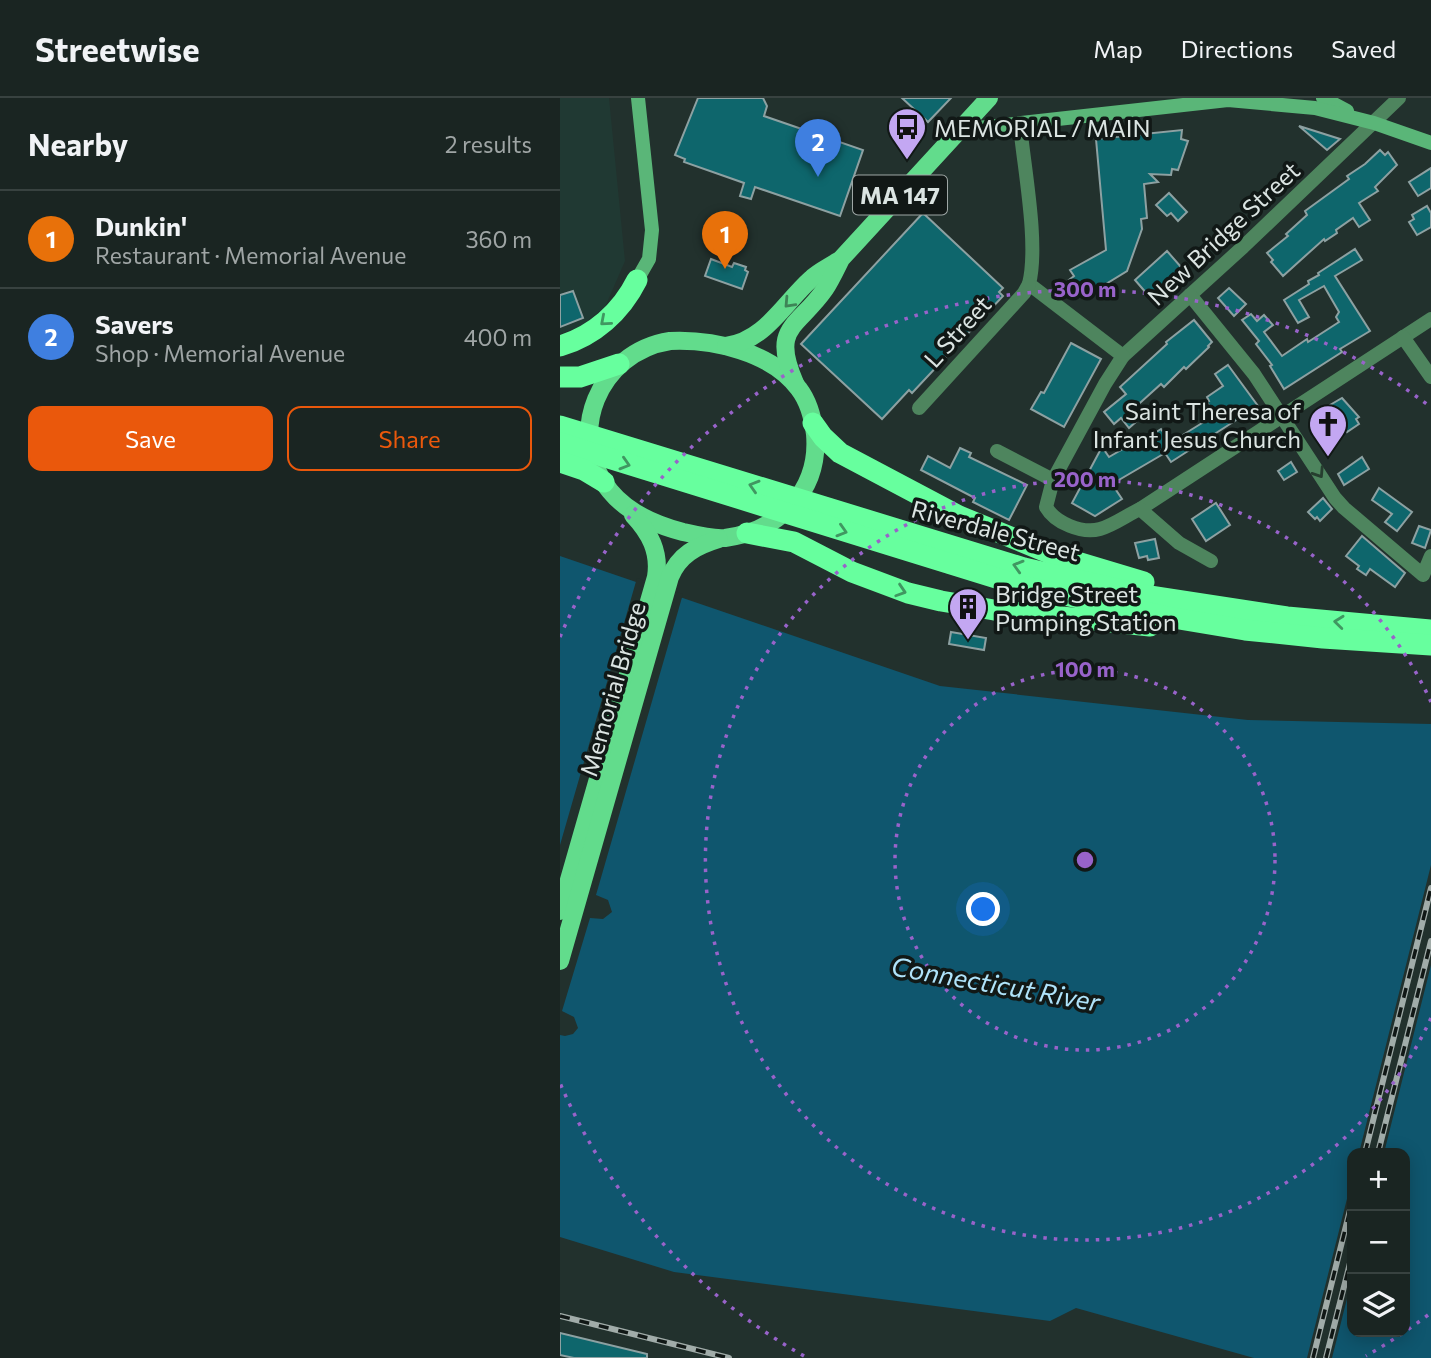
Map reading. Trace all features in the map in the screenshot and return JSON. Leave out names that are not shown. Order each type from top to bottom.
[{"type":"highway","points":[[560,346],[580,338],[604,323],[625,300],[637,281]]},
{"type":"highway","points":[[560,377],[580,377],[619,364]]},
{"type":"highway","points":[[813,423],[840,453],[983,527],[1249,621]]},
{"type":"highway","name":"Riverdale Street","points":[[560,426],[1024,568],[1323,638],[1431,645]]},
{"type":"highway","name":"Riverdale Street","points":[[560,443],[1022,586],[1173,618],[1318,620],[1431,630]]},
{"type":"highway","points":[[560,462],[602,478]]},
{"type":"highway","points":[[747,533],[794,542],[874,581],[908,593],[959,605],[1154,626],[1249,621]]},
{"type":"main road","name":"MA 147","points":[[799,389],[786,354],[788,332],[793,323],[825,289],[841,260],[989,98]]},
{"type":"main road","name":"MA 147","points":[[719,346],[735,344],[759,332],[812,277],[841,260]]},
{"type":"main road","points":[[665,567],[691,550],[771,523],[790,508],[807,482],[813,461],[815,438],[813,423],[799,389],[759,358],[719,346],[683,341],[660,343],[639,351],[619,364],[604,382],[594,403],[590,435],[594,458],[602,478],[625,506],[663,526],[722,538]]},
{"type":"main road","name":"Memorial Bridge","points":[[560,961],[665,567],[649,534],[625,506]]},
{"type":"main road","name":"Memorial Bridge","points":[[560,911],[652,591],[665,567]]},
{"type":"street","points":[[637,281],[649,259],[652,230],[638,98]]},
{"type":"street","points":[[1323,98],[1374,123]]},
{"type":"street","name":"New Bridge Street","points":[[1140,509],[1099,529],[1071,526],[1052,515],[1046,503],[1053,480],[1105,384],[1123,356],[1399,98]]},
{"type":"street","points":[[959,130],[1020,125],[1209,99],[1246,100],[1313,108],[1374,123],[1431,143]]},
{"type":"street","points":[[1020,125],[1031,231],[1032,269],[1029,284],[1123,356]]},
{"type":"street","name":"L Street","points":[[919,408],[1024,293],[1029,284]]},
{"type":"street","points":[[1191,295],[1246,363],[1344,508],[1423,575],[1431,556]]},
{"type":"street","points":[[1211,561],[1179,543],[1140,509],[1431,319]]},
{"type":"street","points":[[1404,337],[1431,376]]},
{"type":"street","points":[[996,451],[1053,480]]},
{"type":"shaded area","points":[[560,98],[609,98],[625,261],[605,307],[581,326],[560,334]]},
{"type":"water","name":"Connecticut River","points":[[560,556],[940,686],[1248,720],[1431,724],[1431,1358],[1254,1358],[1076,1308],[1050,1321],[674,1272],[560,1237]]},
{"type":"pier","points":[[637,578],[683,594],[596,895],[608,900],[612,912],[603,919],[590,918],[562,1011],[574,1017],[578,1028],[573,1034],[565,1036],[560,1035],[560,845]]},
{"type":"pier","points":[[1431,865],[1431,965],[1385,1148],[1360,1148]]},
{"type":"pier","points":[[1347,1199],[1347,1299],[1332,1358],[1307,1358]]},
{"type":"building","points":[[698,98],[763,98],[767,106],[764,116],[863,150],[840,216],[755,187],[751,199],[740,196],[744,183],[684,162],[685,159],[675,155]]},
{"type":"building","points":[[902,98],[951,98],[928,122]]},
{"type":"building","points":[[1299,126],[1340,139],[1327,150]]},
{"type":"building","points":[[1182,130],[1181,139],[1188,141],[1178,170],[1172,169],[1171,175],[1150,174],[1158,182],[1144,184],[1147,218],[1141,219],[1142,229],[1127,271],[1083,298],[1069,280],[1074,276],[1070,270],[1106,250],[1096,139]]},
{"type":"building","points":[[1380,150],[1385,155],[1388,152],[1397,165],[1375,187],[1378,191],[1359,203],[1370,220],[1359,227],[1353,218],[1336,230],[1337,233],[1325,241],[1324,239],[1283,276],[1267,253],[1288,236],[1286,234],[1307,215],[1305,211],[1349,179],[1347,176]]},
{"type":"building","points":[[1431,168],[1431,188],[1418,196],[1409,182]]},
{"type":"building","points":[[1169,193],[1187,212],[1178,221],[1171,213],[1167,216],[1156,205]]},
{"type":"building","points":[[1427,206],[1431,213],[1431,227],[1417,235],[1409,222],[1414,219],[1412,215]]},
{"type":"building","points":[[923,213],[1003,288],[999,292],[1003,296],[912,393],[909,390],[882,419],[801,344]]},
{"type":"building","points":[[1355,249],[1362,260],[1335,276],[1370,331],[1284,389],[1270,366],[1272,365],[1256,344],[1259,341],[1242,320],[1251,314],[1257,321],[1264,315],[1273,325],[1264,332],[1282,356],[1307,339],[1308,342],[1339,322],[1336,317],[1339,312],[1324,286],[1299,300],[1309,317],[1298,323],[1284,300]]},
{"type":"building","points":[[1167,251],[1181,267],[1179,269],[1184,275],[1154,302],[1135,280]]},
{"type":"building","points":[[711,259],[732,267],[734,263],[746,267],[748,272],[742,289],[705,276]]},
{"type":"building","points":[[1229,288],[1246,304],[1234,316],[1218,298]]},
{"type":"building","points":[[573,291],[583,318],[560,327],[560,295]]},
{"type":"building","points":[[1194,320],[1212,342],[1209,347],[1186,369],[1184,367],[1164,387],[1161,384],[1131,411],[1138,420],[1129,428],[1121,418],[1114,424],[1104,412],[1126,394],[1120,387],[1167,344],[1166,342]]},
{"type":"building","points":[[1071,343],[1101,359],[1064,427],[1031,409],[1041,392],[1044,393]]},
{"type":"building","points":[[1228,365],[1258,406],[1171,462],[1165,453],[1112,484],[1122,499],[1095,516],[1072,503],[1102,447],[1109,457],[1161,429],[1166,431],[1173,441],[1215,415],[1207,397],[1223,386],[1215,374]]},
{"type":"building","points":[[1342,398],[1359,417],[1356,419],[1359,424],[1347,432],[1330,405]]},
{"type":"building","points":[[960,448],[971,453],[969,457],[1027,485],[1009,520],[973,502],[975,498],[921,470],[928,456],[950,468]]},
{"type":"building","points":[[1362,457],[1369,469],[1344,485],[1338,474]]},
{"type":"building","points":[[1291,462],[1297,472],[1284,480],[1278,471]]},
{"type":"building","points":[[1379,488],[1412,512],[1397,531],[1385,522],[1392,514],[1372,500]]},
{"type":"building","points":[[1323,498],[1332,509],[1320,521],[1308,512]]},
{"type":"building","points":[[1216,503],[1230,525],[1206,541],[1192,519]]},
{"type":"building","points":[[1419,526],[1431,530],[1425,548],[1412,543]]},
{"type":"building","points":[[1362,536],[1405,573],[1395,587],[1370,569],[1366,575],[1346,556]]},
{"type":"building","points":[[1155,539],[1159,558],[1139,558],[1135,543]]},
{"type":"building","name":"Bridge Street Pumping Station","points":[[951,632],[986,638],[984,650],[949,644]]},
{"type":"building","points":[[560,1333],[647,1354],[647,1358],[574,1358],[560,1355]]},
{"type":"railway","points":[[1366,1148],[1431,888]]},
{"type":"railway","points":[[1379,1148],[1431,941]]},
{"type":"railway","points":[[1313,1358],[1350,1211]]},
{"type":"railway","points":[[1326,1358],[1347,1274]]},
{"type":"railway","points":[[560,1316],[729,1358]]},
{"type":"place","name":"MEMORIAL / MAIN","points":[[907,161]]},
{"type":"place","name":"Savers","points":[[818,177]]},
{"type":"place","name":"Dunkin'","points":[[725,269]]},
{"type":"place","name":"Saint Theresa of Infant Jesus Church","points":[[1328,458]]},
{"type":"place","name":"Bridge Street Pumping Station","points":[[968,641]]}]
